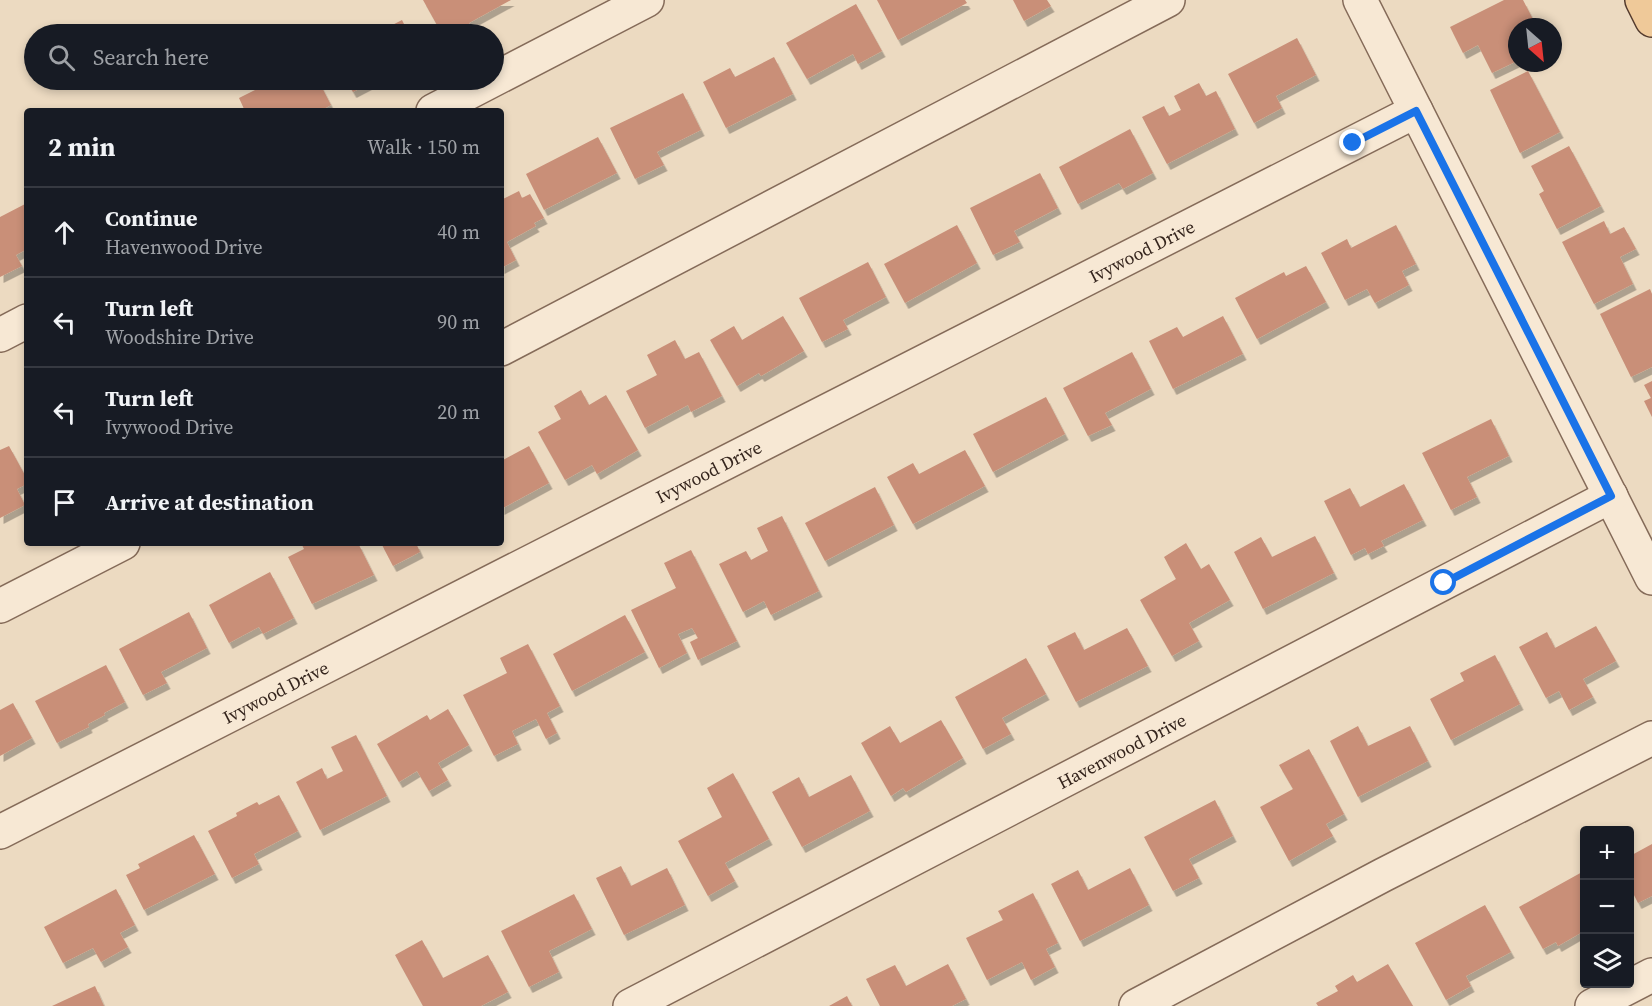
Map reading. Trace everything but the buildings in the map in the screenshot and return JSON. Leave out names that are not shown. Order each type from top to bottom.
[{"type":"main road","points":[[1642,0],[1652,20]]},
{"type":"street","points":[[504,74],[647,0]]},
{"type":"street","points":[[504,347],[1168,0]]},
{"type":"street","points":[[1360,0],[1652,578]]},
{"type":"street","points":[[439,108],[473,90]]},
{"type":"street","name":"Ivywood Drive","points":[[0,832],[1416,111]]},
{"type":"street","points":[[0,335],[24,323]]},
{"type":"street","name":"Havenwood Drive","points":[[630,1006],[1611,496]]},
{"type":"street","points":[[0,606],[117,546]]},
{"type":"street","points":[[1136,1006],[1414,859],[1652,738]]},
{"type":"street","points":[[1592,1006],[1652,975]]},
{"type":"route","points":[[1353,143],[1416,111],[1611,496],[1444,583]]}]
